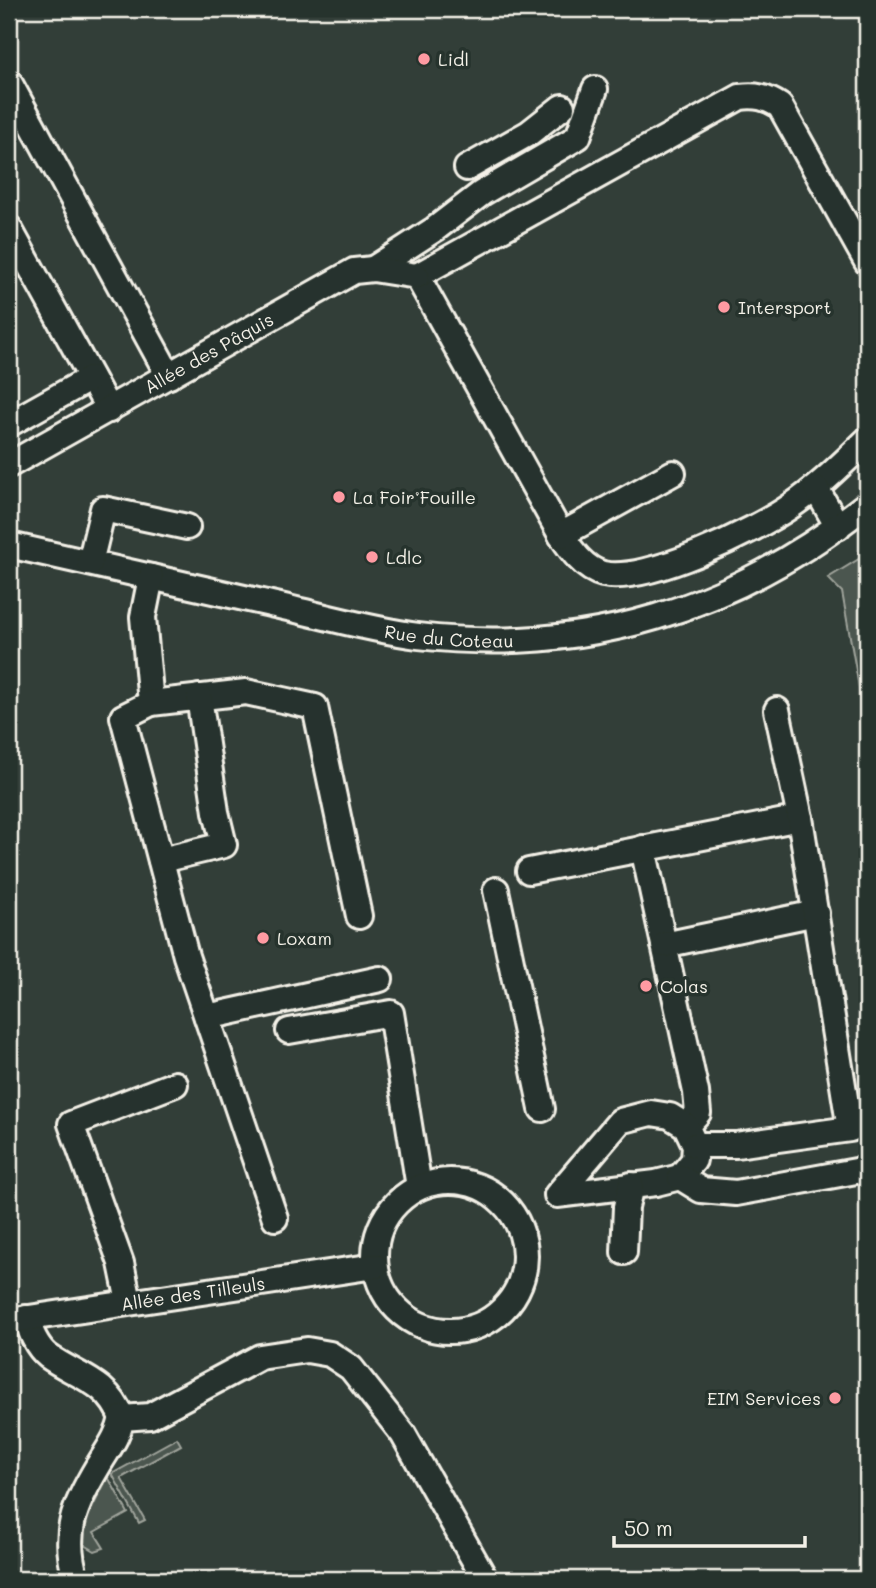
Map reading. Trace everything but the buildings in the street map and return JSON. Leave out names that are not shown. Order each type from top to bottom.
[{"type":"street","points":[[9,82],[169,376]]},
{"type":"street","points":[[373,269],[435,229],[482,193],[578,137],[596,89]]},
{"type":"street","points":[[867,262],[780,106],[755,95],[740,97],[417,276],[561,535],[572,552],[587,566],[602,574],[633,573],[665,565],[753,528],[790,507],[816,488],[867,440]]},
{"type":"street","points":[[467,168],[529,133],[562,107]]},
{"type":"street","points":[[9,228],[109,410]]},
{"type":"street","name":"Allée des Pâquis","points":[[9,465],[354,271],[373,269],[417,276]]},
{"type":"street","points":[[9,424],[92,378]]},
{"type":"street","points":[[561,535],[673,473]]},
{"type":"street","points":[[816,488],[838,527]]},
{"type":"street","name":"Rue du Coteau","points":[[9,545],[416,635],[491,640],[554,638],[628,625],[724,594],[804,551],[867,504]]},
{"type":"street","points":[[90,563],[103,509],[187,527]]},
{"type":"street","points":[[151,577],[143,617],[151,703]]},
{"type":"street","points":[[275,1217],[186,956],[123,717],[151,703],[246,692],[315,707],[359,916]]},
{"type":"street","points":[[161,859],[224,845],[216,812],[199,697]]},
{"type":"street","points":[[643,848],[696,1092],[698,1113],[691,1135],[694,1160],[680,1177],[656,1183],[557,1195],[620,1121],[651,1113],[670,1116],[691,1135],[736,1145],[850,1129],[800,818],[777,710]]},
{"type":"street","points":[[529,871],[800,818]]},
{"type":"street","points":[[496,890],[542,1109]]},
{"type":"street","points":[[664,945],[816,913]]},
{"type":"street","points":[[207,1017],[380,979]]},
{"type":"street","points":[[289,1031],[391,1013],[419,1187]]},
{"type":"street","points":[[129,1302],[121,1263],[71,1124],[175,1084]]},
{"type":"street","points":[[680,1177],[701,1190],[736,1193],[867,1169]]},
{"type":"street","points":[[451,1180],[468,1182],[483,1188],[509,1209],[522,1234],[525,1251],[523,1273],[516,1292],[493,1318],[479,1325],[464,1330],[433,1329],[412,1321],[388,1299],[379,1280],[375,1266],[377,1235],[383,1221],[404,1196],[419,1187],[451,1180]]},
{"type":"street","points":[[624,1252],[626,1206],[631,1185]]},
{"type":"street","name":"Allée des Tilleuls","points":[[18,1320],[375,1266]]},
{"type":"street","points":[[18,1320],[47,1355],[103,1388],[117,1404],[122,1418],[119,1433],[97,1467],[71,1522],[68,1543],[76,1579]]},
{"type":"street","points":[[122,1418],[150,1416],[260,1357],[307,1350],[330,1354],[351,1368],[403,1434],[485,1579]]},
{"type":"shaded area","points":[[867,554],[867,732],[842,592],[828,578]]},
{"type":"shaded area","points":[[177,1438],[181,1445],[121,1478],[145,1520],[139,1523],[112,1474]]},
{"type":"shaded area","points":[[108,1477],[128,1513],[94,1532],[104,1548],[95,1551],[83,1544],[81,1530]]},
{"type":"place","name":"Lidl","points":[[424,59]]},
{"type":"place","name":"Intersport","points":[[724,307]]},
{"type":"place","name":"La Foir’Fouille","points":[[339,497]]},
{"type":"place","name":"Ldlc","points":[[372,557]]},
{"type":"place","name":"Loxam","points":[[263,938]]},
{"type":"place","name":"Colas","points":[[646,986]]},
{"type":"place","name":"EIM Services","points":[[835,1398]]}]
